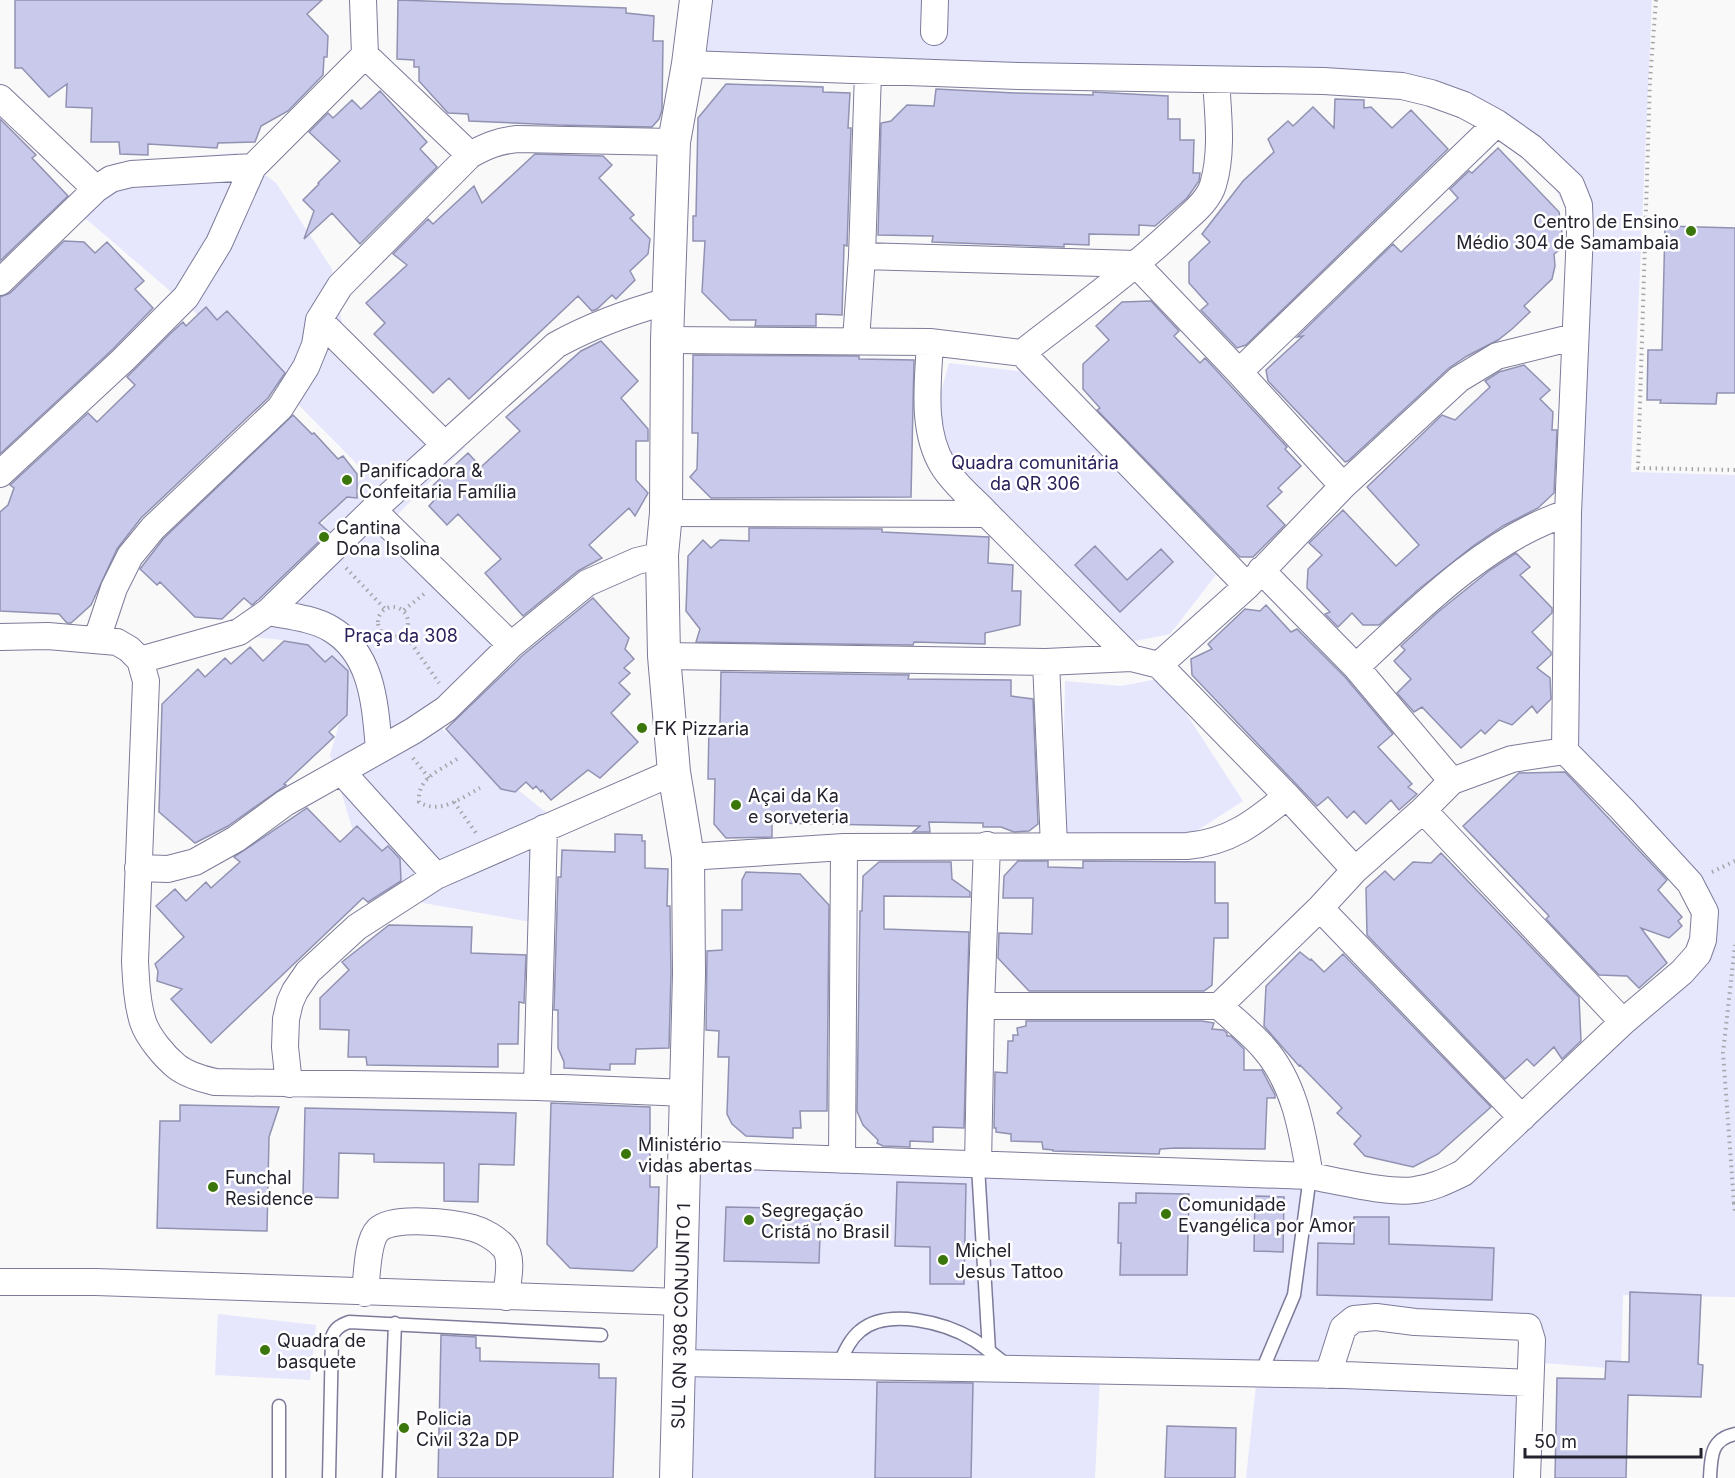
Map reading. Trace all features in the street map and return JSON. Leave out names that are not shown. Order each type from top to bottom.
[{"type":"street","points":[[363,0],[365,55],[470,155]]},
{"type":"street","name":"SUL QN 308 CONJUNTO 1","points":[[676,1478],[686,1154],[688,857],[674,772],[664,656],[662,555],[666,513],[667,340],[674,142],[688,64],[696,0]]},
{"type":"street","points":[[934,32],[935,0]]},
{"type":"street","points":[[0,474],[123,360],[186,297],[219,243],[254,167],[365,55]]},
{"type":"street","points":[[686,1154],[1310,1176],[1386,1189],[1413,1191],[1435,1186],[1463,1173],[1623,1022],[1682,972],[1698,954],[1705,927],[1705,912],[1698,896],[1685,878],[1565,751],[1568,513],[1580,232],[1579,205],[1571,185],[1555,168],[1497,123],[1464,105],[1431,93],[1402,86],[1324,81],[868,72],[688,64]]},
{"type":"street","points":[[856,340],[862,256],[868,72]]},
{"type":"street","points":[[1022,353],[1136,264],[1196,209],[1213,186],[1218,128],[1216,80]]},
{"type":"street","points":[[0,98],[96,189]]},
{"type":"street","points":[[1239,372],[1497,123]]},
{"type":"street","points":[[97,639],[114,588],[130,556],[153,528],[280,408],[306,367],[315,345],[319,320],[340,286],[470,155],[502,140],[516,139],[674,142]]},
{"type":"street","points":[[0,282],[96,189],[111,180],[131,174],[254,167]]},
{"type":"street","points":[[862,256],[1136,264],[1343,486]]},
{"type":"street","points":[[140,660],[239,632],[268,612],[373,510],[556,345],[579,332],[621,314],[668,301]]},
{"type":"street","points":[[319,320],[445,445]]},
{"type":"street","points":[[1159,665],[1254,578],[1343,486],[1459,379],[1497,356],[1574,337]]},
{"type":"street","points":[[667,340],[930,342],[1022,353],[1254,578],[1356,667],[1452,781]]},
{"type":"street","points":[[930,342],[927,397],[929,427],[934,448],[944,467],[987,514],[1131,658]]},
{"type":"street","points":[[373,510],[511,645]]},
{"type":"street","points":[[666,513],[987,514]]},
{"type":"street","points":[[1356,667],[1412,615],[1472,566],[1517,535],[1568,513]]},
{"type":"street","points":[[138,868],[168,869],[195,862],[236,839],[285,803],[413,731],[446,709],[511,645],[587,583],[637,561],[662,555]]},
{"type":"street","points":[[268,612],[330,628],[346,640],[369,676],[375,700],[379,749]]},
{"type":"street","points":[[0,637],[48,636],[117,642],[129,649],[140,660],[146,681],[135,962],[137,992],[143,1023],[153,1041],[177,1067],[194,1076],[215,1082],[537,1087],[687,1093]]},
{"type":"street","points":[[664,656],[1046,663],[1131,658],[1159,665],[1287,796],[1355,870]]},
{"type":"street","points":[[1046,663],[1054,846]]},
{"type":"street","points":[[1219,1006],[1320,908],[1355,870],[1452,781],[1512,759],[1565,751]]},
{"type":"street","points":[[342,772],[436,876]]},
{"type":"street","points":[[289,1084],[285,1047],[286,1019],[290,1002],[308,972],[357,927],[436,876],[674,772]]},
{"type":"street","points":[[688,857],[844,847],[1187,846],[1208,844],[1254,823],[1287,796]]},
{"type":"street","points":[[1423,810],[1623,1022]]},
{"type":"street","points":[[537,1087],[544,828]]},
{"type":"street","points":[[978,1166],[987,845]]},
{"type":"street","points":[[842,1160],[844,847]]},
{"type":"street","points":[[1320,908],[1522,1118]]},
{"type":"street","points":[[981,1006],[1219,1006],[1263,1048],[1289,1089],[1298,1113],[1310,1176]]},
{"type":"street","points":[[365,1293],[369,1256],[375,1235],[384,1226],[416,1222],[474,1228],[494,1238],[509,1255],[506,1297]]},
{"type":"street","points":[[0,1282],[96,1282],[680,1302]]},
{"type":"street","points":[[1328,1375],[1343,1328],[1347,1323],[1364,1317],[1414,1322],[1528,1327],[1532,1340],[1527,1478]]},
{"type":"street","points":[[679,1363],[1262,1373],[1530,1383]]},
{"type":"lane","points":[[978,1166],[989,1351]]},
{"type":"lane","points":[[1262,1373],[1294,1295],[1310,1176]]},
{"type":"lane","points":[[838,1366],[849,1343],[859,1331],[875,1321],[893,1318],[922,1321],[953,1329],[989,1351],[1012,1369]]},
{"type":"lane","points":[[329,1478],[332,1336],[334,1330],[349,1322],[600,1335]]},
{"type":"lane","points":[[389,1478],[395,1323]]},
{"type":"lane","points":[[279,1406],[279,1478]]},
{"type":"lane","points":[[1710,1478],[1715,1446],[1721,1438],[1735,1434]]},
{"type":"path","points":[[1656,0],[1651,54],[1638,468],[1735,470]]},
{"type":"path","points":[[343,566],[385,609]]},
{"type":"path","points":[[404,610],[427,592]]},
{"type":"path","points":[[394,606],[404,610],[409,624],[404,633],[395,637],[381,631],[379,617],[385,609],[394,606]]},
{"type":"path","points":[[404,633],[443,688]]},
{"type":"path","points":[[410,755],[429,778]]},
{"type":"path","points":[[457,759],[422,783],[418,792],[419,802],[427,807],[437,807],[454,802],[480,788]]},
{"type":"path","points":[[454,802],[479,837]]},
{"type":"path","points":[[1735,945],[1723,1053],[1735,1213]]},
{"type":"green space","points":[[696,0],[1652,0],[1631,472],[1735,475],[1735,1297],[1623,1295],[1621,1369],[1528,1362],[1527,1334],[1348,1326],[1345,1374],[1100,1377],[1095,1478],[971,1478],[973,1369],[877,1368],[875,1478],[674,1478],[688,1158],[1413,1191],[1463,1173],[1682,972],[1705,912],[1565,751],[1580,232],[1531,147],[1432,93],[688,64]]},
{"type":"green space","name":"Praça da 308","points":[[237,153],[276,183],[332,269],[343,328],[465,447],[396,516],[509,627],[436,724],[553,818],[548,925],[372,894],[330,755],[346,701],[323,662],[292,641],[253,637],[231,628],[366,473],[276,382],[64,200],[114,163]]},
{"type":"green space","name":"Quadra comunitária da QR 306","points":[[949,363],[1027,372],[1216,575],[1170,634],[1125,643],[986,512],[942,441],[941,392]]},
{"type":"green space","points":[[1163,678],[1243,801],[1184,839],[1062,836],[1065,681],[1121,686]]},
{"type":"green space","name":"Quadra de basquete","points":[[218,1314],[316,1325],[310,1380],[215,1375]]},
{"type":"green space","points":[[1525,1383],[1521,1478],[1246,1478],[1256,1385]]},
{"type":"building","points":[[15,0],[322,0],[307,14],[328,36],[327,57],[324,57],[323,75],[288,111],[261,126],[255,142],[218,143],[217,148],[148,144],[148,155],[120,154],[119,142],[91,142],[92,108],[66,107],[67,84],[49,97],[22,68],[15,68]]},
{"type":"building","points":[[398,0],[626,8],[626,13],[654,16],[653,41],[663,41],[662,110],[659,119],[652,127],[557,125],[469,121],[468,114],[448,113],[419,81],[419,67],[414,67],[414,60],[397,59]]},
{"type":"building","points":[[726,84],[823,87],[823,92],[850,93],[847,246],[844,245],[842,315],[816,314],[816,326],[755,326],[756,320],[730,320],[702,292],[705,241],[693,241],[693,216],[696,216],[698,118]]},
{"type":"building","points":[[936,89],[1168,96],[1168,119],[1180,119],[1180,140],[1194,140],[1193,173],[1200,173],[1199,181],[1187,198],[1155,226],[1139,225],[1139,235],[1089,234],[1089,245],[1064,244],[1064,247],[932,242],[933,236],[878,235],[881,123],[891,121],[907,105],[934,106]]},
{"type":"building","points":[[380,91],[427,142],[420,149],[437,167],[360,244],[332,213],[304,239],[314,211],[303,200],[340,161],[309,132],[328,113],[333,118],[352,100],[361,109]]},
{"type":"building","points":[[1335,99],[1364,100],[1364,108],[1371,107],[1392,128],[1411,110],[1448,149],[1246,345],[1237,348],[1201,310],[1208,304],[1189,283],[1189,262],[1210,242],[1202,234],[1243,181],[1274,152],[1268,139],[1288,121],[1293,126],[1313,107],[1334,128]]},
{"type":"building","points":[[0,119],[36,155],[32,158],[68,196],[0,261]]},
{"type":"building","points":[[1498,148],[1559,212],[1564,247],[1554,254],[1555,266],[1552,279],[1524,306],[1530,312],[1512,329],[1498,340],[1449,368],[1345,462],[1268,381],[1266,370],[1303,336],[1297,337],[1393,244],[1401,252],[1458,198],[1450,189],[1469,171],[1472,173]]},
{"type":"building","points":[[535,154],[603,156],[612,165],[599,178],[634,215],[630,218],[650,239],[648,254],[630,271],[635,280],[616,299],[612,295],[592,311],[578,296],[469,399],[449,378],[433,393],[374,334],[385,323],[366,303],[407,265],[393,254],[428,219],[433,224],[474,186],[482,203]]},
{"type":"building","points":[[1665,226],[1735,228],[1735,393],[1717,393],[1716,404],[1660,403],[1661,400],[1647,400],[1648,350],[1662,350]]},
{"type":"building","points":[[64,241],[84,242],[95,253],[107,242],[144,281],[135,289],[153,308],[113,349],[0,454],[0,297],[10,293]]},
{"type":"building","points":[[1151,301],[1179,331],[1174,336],[1200,363],[1205,358],[1287,447],[1285,449],[1301,466],[1278,488],[1282,492],[1267,506],[1285,525],[1253,557],[1240,557],[1097,410],[1100,408],[1083,389],[1083,364],[1109,340],[1096,326],[1122,302]]},
{"type":"building","points":[[206,307],[217,320],[227,311],[285,373],[268,398],[141,518],[117,549],[91,605],[71,623],[67,623],[59,614],[0,611],[0,512],[8,505],[14,488],[10,485],[88,413],[97,422],[135,385],[127,377],[183,322],[186,326]]},
{"type":"building","points":[[601,341],[638,381],[621,398],[648,429],[648,441],[636,441],[636,480],[648,493],[635,516],[629,508],[589,545],[602,558],[578,571],[523,616],[485,573],[501,559],[458,514],[447,525],[429,506],[437,497],[429,489],[468,453],[481,467],[520,431],[506,417],[581,351]]},
{"type":"building","points":[[693,355],[859,356],[859,359],[914,360],[911,497],[711,498],[690,477],[697,469],[698,433],[692,433]]},
{"type":"building","points":[[1524,365],[1550,390],[1540,399],[1553,412],[1552,430],[1557,430],[1554,493],[1538,508],[1503,526],[1473,546],[1419,589],[1379,625],[1363,625],[1352,613],[1338,627],[1325,614],[1330,612],[1307,588],[1308,569],[1322,555],[1309,543],[1343,510],[1396,566],[1419,545],[1367,487],[1442,415],[1455,420],[1490,387],[1485,381],[1499,372]]},
{"type":"building","points":[[293,415],[312,434],[314,433],[338,459],[343,456],[357,474],[357,498],[347,497],[319,523],[329,532],[252,605],[244,598],[222,619],[195,617],[160,582],[157,585],[140,569],[164,538]]},
{"type":"building","points":[[749,528],[882,529],[882,532],[989,537],[988,563],[1013,565],[1012,591],[1021,591],[1020,625],[985,633],[985,644],[696,642],[700,629],[686,611],[688,556],[703,540],[711,548],[720,540],[749,541]]},
{"type":"building","points":[[1095,546],[1127,580],[1161,549],[1173,562],[1120,612],[1075,565]]},
{"type":"building","points":[[1516,553],[1530,567],[1520,575],[1552,608],[1552,613],[1532,632],[1551,652],[1551,655],[1537,668],[1550,678],[1551,699],[1537,713],[1532,706],[1512,725],[1499,720],[1485,734],[1481,730],[1461,748],[1422,707],[1414,712],[1397,693],[1411,679],[1394,661],[1405,650],[1401,646],[1438,612],[1490,570]]},
{"type":"building","points":[[593,598],[629,638],[625,649],[634,659],[624,668],[630,673],[619,683],[630,694],[611,713],[638,742],[600,778],[588,770],[551,800],[542,790],[541,792],[536,786],[533,789],[526,782],[515,792],[501,789],[446,729],[523,655]]},
{"type":"building","points":[[1266,605],[1291,632],[1297,629],[1345,677],[1393,734],[1378,747],[1412,784],[1408,787],[1417,794],[1399,810],[1391,800],[1366,824],[1354,811],[1347,818],[1328,797],[1317,806],[1192,675],[1191,659],[1212,649],[1208,644],[1245,609],[1260,611]]},
{"type":"building","points":[[284,641],[308,645],[325,662],[332,656],[348,671],[347,715],[329,732],[334,737],[284,784],[286,785],[228,826],[195,843],[159,812],[162,704],[198,669],[205,677],[225,658],[231,664],[250,647],[263,661]]},
{"type":"building","points":[[721,672],[909,675],[908,679],[1011,680],[1011,696],[1033,699],[1038,824],[1029,831],[1014,832],[1001,827],[983,827],[983,823],[929,822],[930,832],[913,832],[920,826],[772,823],[772,837],[726,838],[714,824],[715,779],[708,779],[709,726],[720,726]]},
{"type":"building","points":[[1565,772],[1667,880],[1658,890],[1682,917],[1678,921],[1682,926],[1669,938],[1641,928],[1667,963],[1639,988],[1627,976],[1599,975],[1546,919],[1549,916],[1463,826],[1519,773]]},
{"type":"building","points":[[307,808],[340,842],[357,826],[382,851],[388,846],[400,859],[401,881],[368,902],[363,898],[211,1043],[171,999],[182,989],[157,981],[158,971],[155,964],[184,937],[156,906],[175,889],[186,901],[206,882],[211,888],[240,862],[234,857]]},
{"type":"building","points":[[615,834],[642,835],[642,841],[645,841],[645,868],[668,869],[667,906],[670,906],[671,974],[669,1048],[636,1049],[635,1064],[610,1064],[610,1070],[564,1068],[558,1048],[558,1010],[554,1010],[558,877],[561,877],[562,850],[615,852]]},
{"type":"building","points":[[1441,853],[1579,997],[1581,1041],[1562,1059],[1554,1047],[1534,1066],[1527,1059],[1505,1079],[1367,935],[1366,888],[1385,871],[1394,880],[1413,862],[1431,863]]},
{"type":"building","points":[[1018,861],[1048,861],[1048,867],[1083,868],[1083,861],[1215,862],[1215,903],[1228,903],[1228,938],[1214,938],[1212,985],[1204,991],[1029,991],[998,958],[999,933],[1032,934],[1033,898],[1003,898],[1004,876]]},
{"type":"building","points":[[879,862],[951,862],[952,879],[970,892],[970,897],[884,896],[884,929],[969,932],[964,1128],[933,1127],[933,1142],[910,1141],[910,1147],[883,1146],[877,1143],[878,1140],[863,1125],[857,1111],[860,911],[862,911],[863,876]]},
{"type":"building","points":[[746,872],[800,874],[829,905],[827,1111],[800,1111],[801,1128],[793,1128],[793,1138],[746,1136],[732,1124],[727,1114],[729,1057],[718,1057],[719,1031],[706,1030],[707,951],[722,950],[722,910],[742,910],[742,880]]},
{"type":"building","points":[[389,925],[472,927],[471,953],[526,955],[524,1003],[519,1002],[518,1044],[498,1044],[498,1067],[367,1065],[366,1057],[348,1057],[349,1030],[320,1029],[320,998],[349,970],[342,962]]},
{"type":"building","points":[[1300,952],[1324,972],[1343,954],[1491,1107],[1438,1154],[1413,1167],[1365,1156],[1354,1144],[1361,1136],[1337,1113],[1342,1108],[1299,1066],[1264,1026],[1266,986]]},
{"type":"building","points":[[1026,1021],[1202,1021],[1214,1023],[1212,1029],[1223,1030],[1244,1049],[1244,1070],[1262,1070],[1275,1095],[1275,1098],[1267,1098],[1265,1149],[1176,1148],[1160,1149],[1159,1154],[1053,1151],[1043,1149],[1042,1142],[1011,1141],[1011,1134],[996,1132],[994,1128],[995,1072],[1007,1073],[1008,1041],[1013,1041],[1013,1035],[1018,1035],[1017,1028],[1026,1026]]},
{"type":"building","points":[[551,1103],[650,1107],[650,1187],[659,1187],[657,1247],[633,1271],[570,1268],[547,1244]]},
{"type":"building","name":"Funchal Residence","points":[[180,1105],[279,1107],[269,1137],[267,1231],[157,1228],[160,1121],[180,1121]]},
{"type":"building","points":[[305,1108],[516,1113],[514,1165],[479,1164],[478,1202],[444,1201],[444,1163],[374,1162],[374,1154],[339,1153],[338,1198],[303,1197]]},
{"type":"building","points":[[897,1182],[966,1184],[964,1284],[930,1284],[930,1247],[895,1246]]},
{"type":"building","points":[[1136,1193],[1189,1194],[1187,1275],[1120,1275],[1119,1203],[1136,1203]]},
{"type":"building","points":[[1255,1196],[1284,1197],[1283,1252],[1254,1251]]},
{"type":"building","points":[[726,1207],[821,1209],[819,1263],[724,1261]]},
{"type":"building","points":[[1354,1217],[1389,1217],[1389,1244],[1494,1248],[1492,1300],[1317,1295],[1318,1243],[1354,1244]]},
{"type":"building","points":[[1630,1292],[1701,1295],[1698,1364],[1703,1365],[1701,1397],[1628,1395],[1626,1478],[1555,1478],[1557,1378],[1605,1379],[1606,1361],[1629,1362]]},
{"type":"building","points":[[441,1335],[476,1337],[476,1348],[480,1348],[480,1361],[599,1364],[599,1378],[616,1378],[613,1478],[438,1478]]},
{"type":"building","points":[[877,1382],[973,1383],[971,1478],[875,1478]]},
{"type":"building","points":[[1167,1426],[1236,1428],[1235,1478],[1165,1478]]},
{"type":"place","name":"Centro de Ensino Médio 304 de Samambaia","points":[[1691,231]]},
{"type":"place","name":"Panificadora & Confeitaria Família","points":[[347,480]]},
{"type":"place","name":"Cantina Dona Isolina","points":[[324,537]]},
{"type":"place","name":"FK Pizzaria","points":[[642,728]]},
{"type":"place","name":"Açai da Ka e sorveteria","points":[[736,805]]},
{"type":"place","name":"Ministério vidas abertas","points":[[626,1154]]},
{"type":"place","name":"Funchal Residence","points":[[213,1187]]},
{"type":"place","name":"Comunidade Evangélica por Amor","points":[[1166,1214]]},
{"type":"place","name":"Segregação Cristã no Brasil","points":[[749,1220]]},
{"type":"place","name":"Michel Jesus Tattoo","points":[[943,1260]]},
{"type":"place","name":"Quadra de basquete","points":[[265,1350]]},
{"type":"place","name":"Policia Civil 32a DP","points":[[404,1428]]}]
